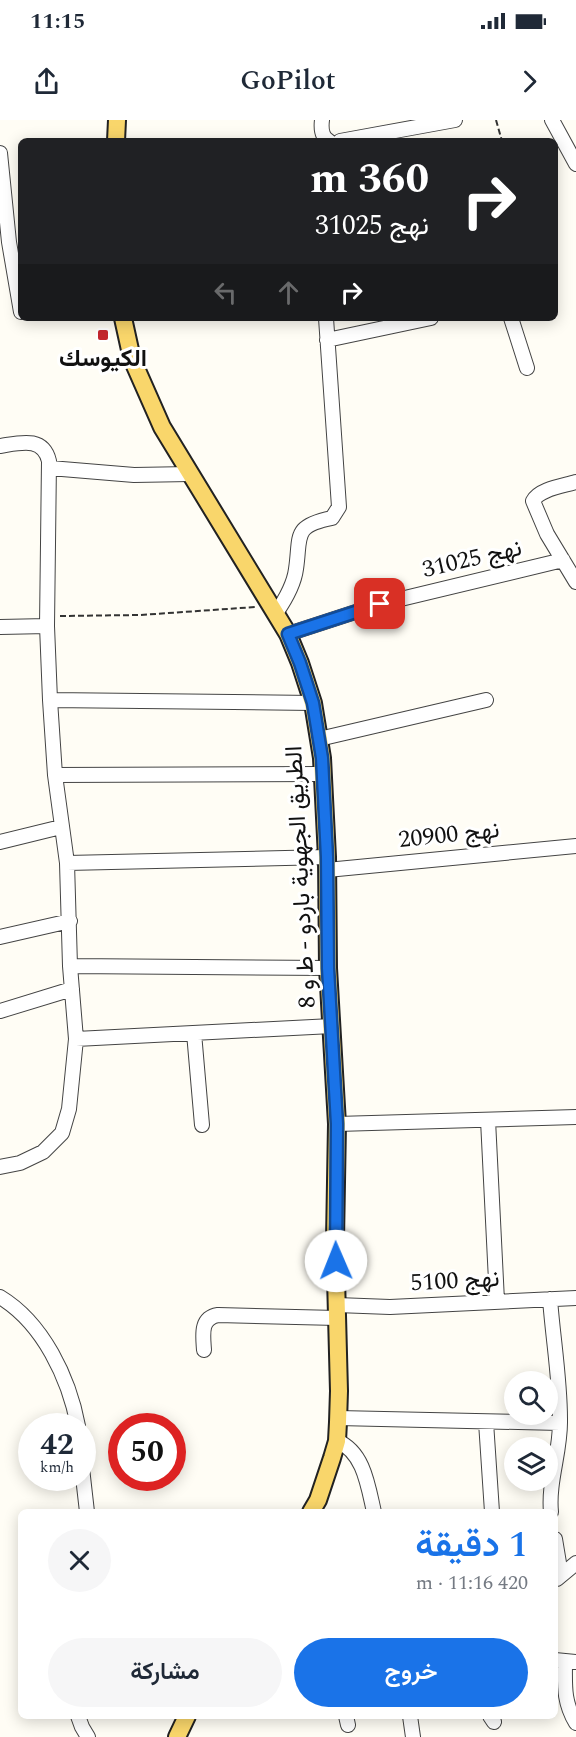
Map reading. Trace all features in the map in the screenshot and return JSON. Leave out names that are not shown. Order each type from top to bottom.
[{"type":"main road","points":[[116,138],[117,120]]},
{"type":"main road","name":"الطريق الجهوية باردو - ط و 8","points":[[124,321],[132,359],[162,427],[288,634],[313,703],[319,739],[327,864],[328,968],[337,1124],[335,1240],[338,1418],[337,1441],[325,1481],[312,1509]]},
{"type":"main road","points":[[177,1737],[186,1719]]},
{"type":"street","points":[[356,138],[455,120]]},
{"type":"street","points":[[552,120],[576,163]]},
{"type":"street","points":[[321,122],[324,138]]},
{"type":"street","points":[[0,153],[9,242],[18,294]]},
{"type":"street","points":[[274,609],[289,592],[296,571],[298,541],[302,531],[310,525],[332,518],[339,507],[336,437],[326,321]]},
{"type":"street","points":[[327,340],[417,321]]},
{"type":"street","points":[[513,321],[527,368]]},
{"type":"street","points":[[0,446],[31,443],[41,445],[47,453],[50,468],[48,621],[50,700],[61,826],[67,863],[70,966],[76,1039],[69,1109],[62,1133],[43,1152],[20,1163],[0,1167]]},
{"type":"street","points":[[50,468],[134,475],[190,474]]},
{"type":"street","points":[[571,570],[547,534],[533,501],[541,493],[576,482]]},
{"type":"street","name":"نهج 31025","points":[[288,634],[380,604],[571,570]]},
{"type":"street","points":[[0,627],[48,621]]},
{"type":"street","points":[[50,700],[313,703]]},
{"type":"street","points":[[319,739],[486,700]]},
{"type":"street","points":[[56,775],[322,774]]},
{"type":"street","points":[[0,842],[61,826]]},
{"type":"street","name":"نهج 20900","points":[[67,863],[327,864],[576,846]]},
{"type":"street","points":[[0,937],[70,921]]},
{"type":"street","points":[[70,966],[328,968]]},
{"type":"street","points":[[0,1011],[72,989]]},
{"type":"street","points":[[76,1039],[332,1026]]},
{"type":"street","points":[[194,1033],[202,1125]]},
{"type":"street","points":[[337,1124],[576,1117]]},
{"type":"street","points":[[488,1120],[497,1301]]},
{"type":"street","points":[[0,1297],[18,1308],[50,1351],[63,1378],[74,1413]]},
{"type":"street","name":"نهج 5100","points":[[204,1350],[203,1328],[206,1320],[211,1316],[576,1298]]},
{"type":"street","points":[[550,1299],[560,1423],[551,1509]]},
{"type":"street","points":[[338,1418],[560,1423]]},
{"type":"street","points":[[486,1422],[492,1509]]},
{"type":"street","points":[[337,1441],[347,1445],[362,1466],[373,1509]]},
{"type":"street","points":[[85,1491],[87,1509]]},
{"type":"street","points":[[558,1578],[576,1563]]},
{"type":"street","points":[[565,1661],[565,1699],[568,1710],[576,1723]]},
{"type":"street","points":[[79,1719],[88,1737]]},
{"type":"street","points":[[410,1719],[413,1737]]},
{"type":"path","points":[[496,120],[501,138]]},
{"type":"path","points":[[48,621],[274,609]]},
{"type":"place","name":"الكيوسك","points":[[103,335]]},
{"type":"route","points":[[336,1261],[337,1124],[328,968],[327,857],[322,758],[313,703],[288,634],[380,604]]}]
